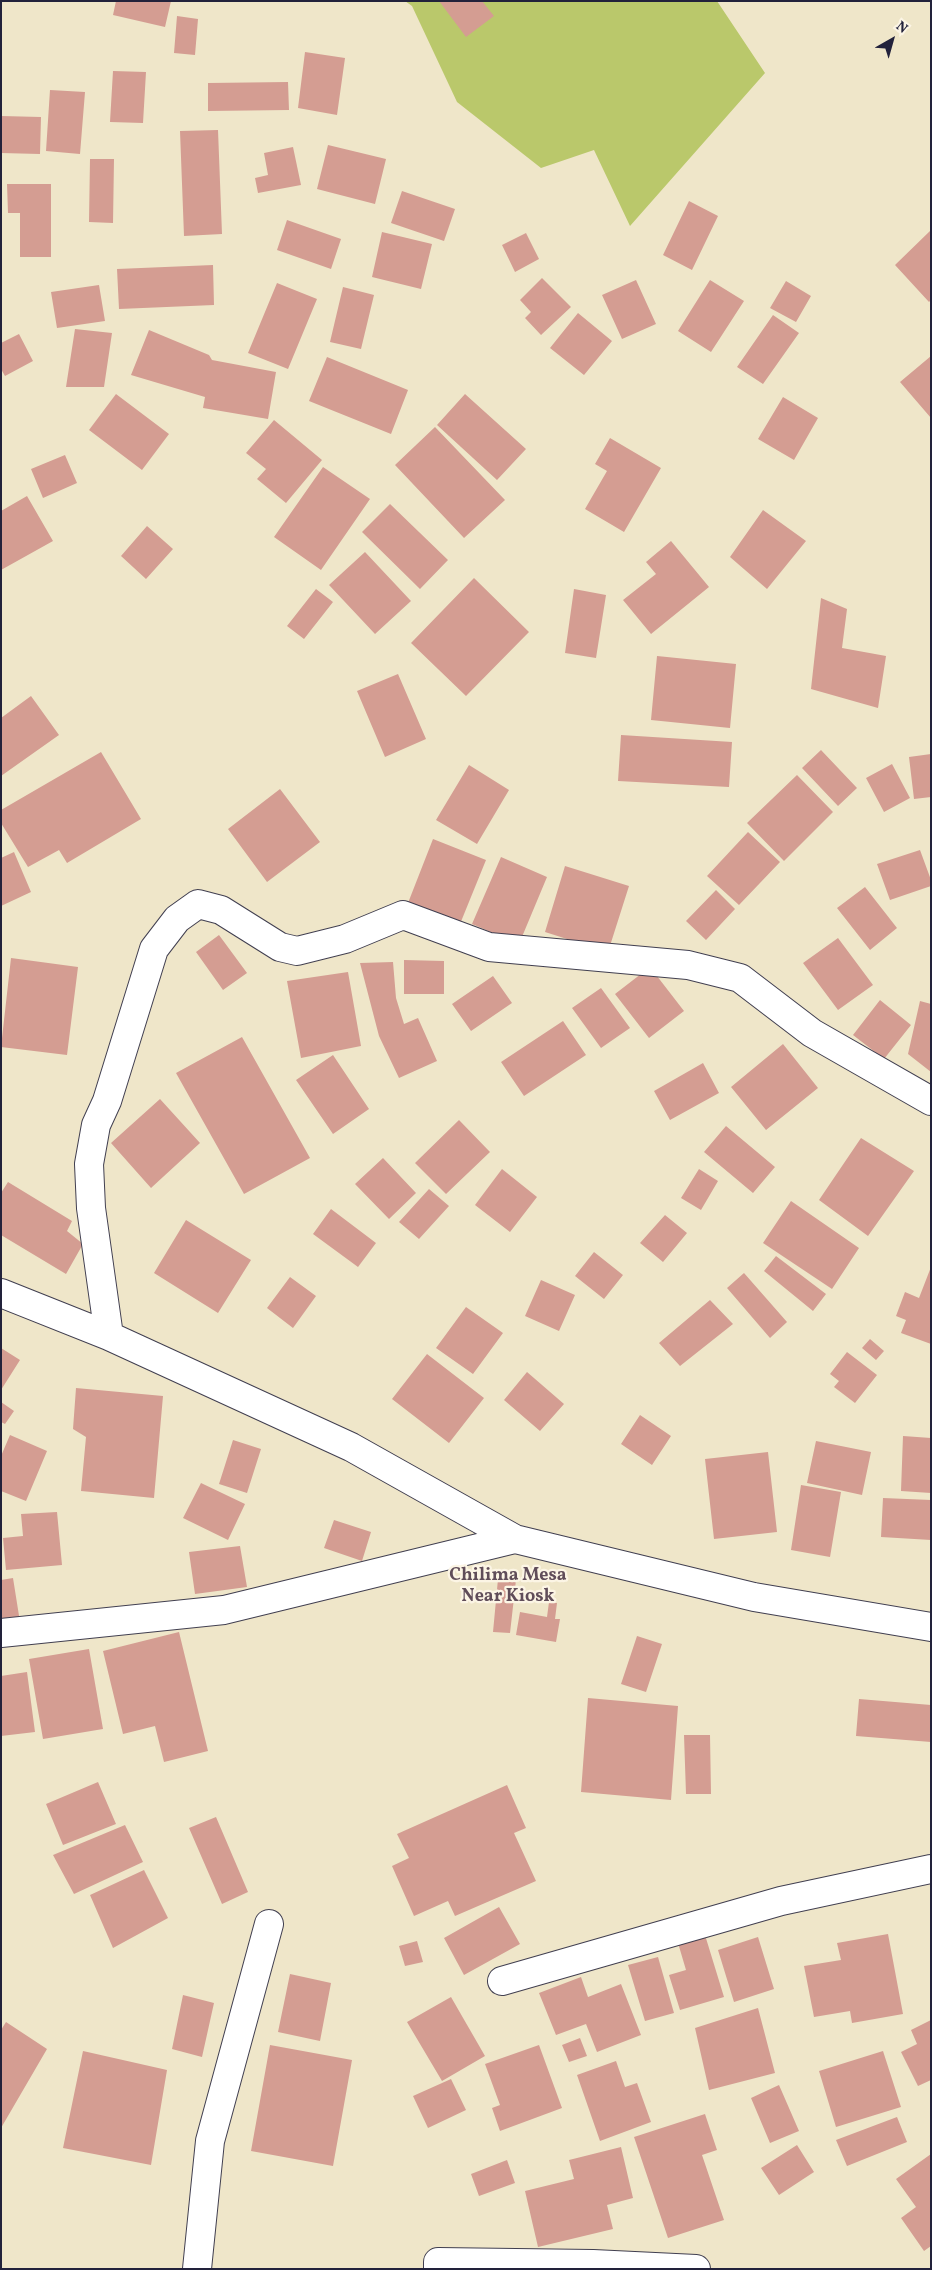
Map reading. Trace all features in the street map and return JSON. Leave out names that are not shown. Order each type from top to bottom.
[{"type":"street","points":[[109,1336],[91,1208],[89,1164],[96,1125],[108,1101],[154,949],[177,918],[198,904],[220,910],[280,947],[297,951],[345,939],[403,914],[489,947],[688,965],[740,978],[812,1033],[931,1101]]},
{"type":"street","points":[[1,1293],[109,1336],[351,1447],[515,1539],[754,1597],[931,1627]]},
{"type":"street","points":[[1,1633],[224,1610],[515,1539]]},
{"type":"street","points":[[502,1980],[781,1901],[931,1869]]},
{"type":"street","points":[[197,2269],[210,2141],[269,1924]]},
{"type":"street","points":[[438,2269],[438,2262],[593,2264],[696,2269]]},
{"type":"green space","points":[[405,1],[717,1],[765,73],[630,226],[594,150],[541,168],[457,102],[412,6]]},
{"type":"building","points":[[116,1],[171,1],[165,27],[113,15]]},
{"type":"building","points":[[439,1],[482,1],[494,16],[466,37]]},
{"type":"building","points":[[177,16],[198,19],[195,55],[174,53]]},
{"type":"building","points":[[305,52],[345,58],[337,115],[298,108]]},
{"type":"building","points":[[113,71],[146,72],[143,123],[110,122]]},
{"type":"building","points":[[288,82],[289,110],[208,111],[208,83]]},
{"type":"building","points":[[50,90],[85,92],[80,154],[46,151]]},
{"type":"building","points":[[1,116],[41,117],[40,154],[1,153]]},
{"type":"building","points":[[218,130],[222,234],[184,236],[180,131]]},
{"type":"building","points":[[328,145],[386,159],[375,204],[317,189]]},
{"type":"building","points":[[293,147],[301,185],[258,193],[255,178],[268,175],[264,153]]},
{"type":"building","points":[[90,159],[114,159],[113,223],[89,222]]},
{"type":"building","points":[[7,184],[51,184],[51,257],[20,257],[20,213],[8,213]]},
{"type":"building","points":[[402,191],[455,209],[444,241],[391,223]]},
{"type":"building","points":[[689,201],[718,216],[692,270],[663,255]]},
{"type":"building","points":[[287,220],[341,239],[331,269],[277,250]]},
{"type":"building","points":[[931,230],[931,300],[929,302],[895,265]]},
{"type":"building","points":[[382,232],[432,244],[421,289],[372,277]]},
{"type":"building","points":[[526,233],[539,259],[515,272],[502,245]]},
{"type":"building","points":[[213,265],[214,305],[119,309],[117,269]]},
{"type":"building","points":[[542,278],[571,307],[541,335],[525,318],[531,312],[520,300]]},
{"type":"building","points":[[636,280],[656,324],[622,339],[602,295]]},
{"type":"building","points":[[710,280],[744,301],[711,352],[678,331]]},
{"type":"building","points":[[786,281],[811,296],[796,322],[770,308]]},
{"type":"building","points":[[277,283],[317,299],[288,369],[248,353]]},
{"type":"building","points":[[99,285],[105,321],[57,328],[51,292]]},
{"type":"building","points":[[343,287],[374,295],[361,349],[330,342]]},
{"type":"building","points":[[578,313],[612,341],[584,375],[550,348]]},
{"type":"building","points":[[773,315],[799,333],[763,384],[737,367]]},
{"type":"building","points":[[75,329],[112,333],[104,387],[66,387]]},
{"type":"building","points":[[149,330],[209,355],[212,360],[276,372],[268,419],[203,408],[205,397],[131,375]]},
{"type":"building","points":[[19,334],[33,361],[5,376],[1,369],[1,343]]},
{"type":"building","points":[[931,356],[931,418],[900,382]]},
{"type":"building","points":[[327,357],[408,390],[391,434],[309,401]]},
{"type":"building","points":[[116,394],[169,434],[142,470],[89,430]]},
{"type":"building","points":[[465,394],[526,449],[497,480],[437,425]]},
{"type":"building","points":[[783,397],[818,418],[794,460],[758,439]]},
{"type":"building","points":[[274,420],[322,460],[286,503],[257,479],[266,469],[246,453]]},
{"type":"building","points":[[435,427],[505,500],[464,538],[395,465]]},
{"type":"building","points":[[610,438],[661,468],[624,532],[585,509],[607,471],[595,464]]},
{"type":"building","points":[[65,455],[77,483],[43,498],[31,469]]},
{"type":"building","points":[[323,467],[370,499],[321,570],[274,537]]},
{"type":"building","points":[[27,496],[53,541],[1,570],[1,511]]},
{"type":"building","points":[[390,504],[448,560],[420,589],[362,532]]},
{"type":"building","points":[[763,510],[806,541],[767,589],[730,557]]},
{"type":"building","points":[[147,526],[173,549],[146,579],[121,556]]},
{"type":"building","points":[[671,541],[709,587],[651,634],[623,600],[656,574],[646,562]]},
{"type":"building","points":[[365,552],[411,601],[375,634],[329,585]]},
{"type":"building","points":[[474,578],[529,632],[466,696],[411,643]]},
{"type":"building","points":[[316,589],[333,602],[304,639],[287,626]]},
{"type":"building","points":[[574,589],[606,595],[596,658],[565,653]]},
{"type":"building","points":[[821,598],[847,609],[842,648],[886,656],[878,708],[811,689]]},
{"type":"building","points":[[657,656],[736,664],[730,728],[651,720]]},
{"type":"building","points":[[398,674],[426,739],[385,757],[357,691]]},
{"type":"building","points":[[31,696],[59,735],[1,776],[1,718]]},
{"type":"building","points":[[621,735],[732,742],[729,787],[618,781]]},
{"type":"building","points":[[821,750],[857,788],[838,806],[802,768]]},
{"type":"building","points":[[101,752],[141,819],[67,863],[59,850],[28,867],[1,823],[1,810]]},
{"type":"building","points":[[931,754],[931,797],[914,799],[909,757]]},
{"type":"building","points":[[892,764],[910,798],[884,812],[866,778]]},
{"type":"building","points":[[469,765],[509,790],[477,844],[436,820]]},
{"type":"building","points":[[797,775],[833,812],[784,861],[747,823]]},
{"type":"building","points":[[280,789],[320,842],[267,882],[228,829]]},
{"type":"building","points":[[748,832],[780,862],[739,905],[707,876]]},
{"type":"building","points":[[433,839],[486,860],[460,924],[408,903]]},
{"type":"building","points":[[920,850],[931,880],[931,886],[890,900],[877,864]]},
{"type":"building","points":[[14,852],[31,892],[1,906],[1,858]]},
{"type":"building","points":[[501,857],[547,877],[519,944],[472,924]]},
{"type":"building","points":[[565,866],[629,886],[608,952],[545,932]]},
{"type":"building","points":[[865,887],[897,928],[870,950],[837,908]]},
{"type":"building","points":[[716,890],[735,909],[706,940],[686,921]]},
{"type":"building","points":[[219,935],[247,973],[223,990],[196,952]]},
{"type":"building","points":[[838,938],[873,985],[838,1010],[803,963]]},
{"type":"building","points":[[11,958],[78,967],[67,1055],[1,1047]]},
{"type":"building","points":[[404,960],[444,961],[444,994],[404,994]]},
{"type":"building","points":[[393,962],[396,998],[404,1024],[418,1018],[437,1061],[399,1078],[379,1036],[360,963]]},
{"type":"building","points":[[650,967],[684,1011],[649,1038],[615,994]]},
{"type":"building","points":[[348,972],[361,1046],[301,1058],[287,981]]},
{"type":"building","points":[[493,976],[512,1003],[471,1031],[452,1004]]},
{"type":"building","points":[[601,988],[630,1028],[601,1048],[572,1008]]},
{"type":"building","points":[[880,1000],[911,1025],[884,1059],[853,1035]]},
{"type":"building","points":[[920,1001],[931,1004],[931,1072],[908,1054]]},
{"type":"building","points":[[563,1021],[586,1055],[524,1096],[501,1062]]},
{"type":"building","points":[[242,1037],[310,1158],[244,1194],[176,1073]]},
{"type":"building","points":[[783,1044],[818,1088],[766,1130],[731,1087]]},
{"type":"building","points":[[333,1055],[369,1109],[333,1134],[296,1080]]},
{"type":"building","points":[[703,1063],[719,1093],[670,1120],[654,1091]]},
{"type":"building","points":[[160,1099],[200,1143],[151,1188],[111,1143]]},
{"type":"building","points":[[459,1120],[490,1152],[446,1194],[415,1163]]},
{"type":"building","points":[[726,1126],[775,1167],[753,1193],[704,1152]]},
{"type":"building","points":[[861,1138],[914,1171],[868,1236],[819,1200]]},
{"type":"building","points":[[383,1158],[416,1193],[389,1219],[355,1184]]},
{"type":"building","points":[[502,1169],[537,1197],[510,1232],[475,1205]]},
{"type":"building","points":[[699,1169],[718,1181],[701,1210],[681,1198]]},
{"type":"building","points":[[8,1182],[72,1221],[67,1231],[83,1244],[66,1274],[1,1235],[1,1193]]},
{"type":"building","points":[[429,1189],[449,1206],[419,1239],[399,1222]]},
{"type":"building","points":[[791,1201],[859,1248],[832,1289],[763,1243]]},
{"type":"building","points":[[331,1209],[376,1243],[358,1267],[313,1234]]},
{"type":"building","points":[[665,1215],[687,1233],[663,1262],[640,1243]]},
{"type":"building","points":[[186,1220],[251,1260],[218,1313],[154,1273]]},
{"type":"building","points":[[594,1252],[623,1275],[604,1299],[575,1276]]},
{"type":"building","points":[[776,1256],[826,1294],[813,1311],[764,1271]]},
{"type":"building","points":[[931,1267],[931,1344],[901,1333],[906,1320],[896,1316],[905,1292],[919,1298]]},
{"type":"building","points":[[744,1273],[787,1322],[770,1338],[727,1288]]},
{"type":"building","points":[[290,1277],[316,1296],[293,1328],[267,1308]]},
{"type":"building","points":[[541,1280],[575,1295],[559,1331],[525,1316]]},
{"type":"building","points":[[710,1300],[733,1324],[680,1366],[659,1343]]},
{"type":"building","points":[[466,1307],[503,1333],[473,1374],[436,1348]]},
{"type":"building","points":[[870,1339],[884,1351],[876,1360],[862,1348]]},
{"type":"building","points":[[1,1348],[20,1360],[1,1390]]},
{"type":"building","points":[[847,1352],[877,1375],[855,1403],[834,1387],[839,1381],[830,1374]]},
{"type":"building","points":[[427,1354],[484,1398],[449,1443],[392,1399]]},
{"type":"building","points":[[527,1372],[564,1404],[540,1431],[504,1400]]},
{"type":"building","points":[[76,1388],[163,1396],[154,1498],[81,1491],[86,1437],[73,1429]]},
{"type":"building","points":[[1,1402],[14,1411],[5,1424],[1,1422]]},
{"type":"building","points":[[640,1415],[671,1436],[652,1465],[621,1444]]},
{"type":"building","points":[[10,1435],[47,1451],[26,1501],[1,1491],[1,1456]]},
{"type":"building","points":[[903,1436],[931,1438],[931,1493],[901,1491]]},
{"type":"building","points":[[233,1440],[261,1449],[247,1493],[219,1484]]},
{"type":"building","points":[[816,1441],[871,1452],[862,1495],[807,1483]]},
{"type":"building","points":[[768,1452],[777,1532],[714,1539],[705,1459]]},
{"type":"building","points":[[201,1483],[245,1504],[228,1540],[183,1518]]},
{"type":"building","points":[[801,1485],[841,1492],[830,1557],[791,1550]]},
{"type":"building","points":[[883,1498],[931,1500],[931,1540],[881,1537]]},
{"type":"building","points":[[57,1512],[62,1565],[6,1570],[3,1538],[23,1536],[21,1514]]},
{"type":"building","points":[[334,1520],[371,1532],[362,1561],[324,1548]]},
{"type":"building","points":[[240,1546],[247,1587],[195,1594],[189,1552]]},
{"type":"building","points":[[13,1578],[20,1622],[1,1625],[1,1580]]},
{"type":"building","points":[[498,1579],[516,1580],[510,1633],[493,1632]]},
{"type":"building","points":[[549,1602],[557,1603],[555,1619],[560,1619],[556,1642],[516,1635],[520,1612],[547,1617]]},
{"type":"building","points":[[179,1632],[208,1751],[164,1762],[155,1726],[123,1734],[103,1651]]},
{"type":"building","points":[[637,1636],[662,1644],[646,1692],[621,1684]]},
{"type":"building","points":[[89,1649],[103,1729],[43,1739],[29,1659]]},
{"type":"building","points":[[27,1672],[35,1732],[1,1736],[1,1676]]},
{"type":"building","points":[[588,1698],[678,1706],[671,1800],[581,1792]]},
{"type":"building","points":[[859,1699],[931,1705],[931,1742],[856,1736]]},
{"type":"building","points":[[684,1735],[710,1735],[711,1794],[686,1794]]},
{"type":"building","points":[[98,1782],[116,1824],[63,1845],[46,1804]]},
{"type":"building","points":[[507,1785],[526,1828],[514,1833],[536,1881],[455,1916],[448,1901],[414,1916],[392,1866],[409,1858],[397,1834]]},
{"type":"building","points":[[216,1817],[248,1892],[222,1904],[189,1828]]},
{"type":"building","points":[[125,1825],[143,1862],[74,1894],[53,1855]]},
{"type":"building","points":[[144,1870],[168,1918],[113,1948],[90,1895]]},
{"type":"building","points":[[499,1907],[520,1944],[464,1975],[444,1938]]},
{"type":"building","points":[[888,1934],[903,2014],[852,2023],[850,2011],[814,2017],[804,1966],[841,1960],[837,1943]]},
{"type":"building","points":[[705,1935],[724,1997],[680,2010],[669,1975],[686,1970],[678,1943]]},
{"type":"building","points":[[758,1937],[774,1989],[734,2002],[718,1950]]},
{"type":"building","points":[[417,1941],[423,1962],[405,1966],[399,1946]]},
{"type":"building","points":[[658,1957],[674,2013],[645,2021],[628,1965]]},
{"type":"building","points":[[290,1974],[331,1983],[320,2041],[278,2032]]},
{"type":"building","points":[[581,1977],[588,1997],[621,1984],[641,2035],[597,2052],[586,2024],[556,2035],[539,1993]]},
{"type":"building","points":[[183,1995],[214,2003],[202,2057],[172,2049]]},
{"type":"building","points":[[451,1997],[485,2056],[442,2081],[407,2022]]},
{"type":"building","points":[[758,2008],[775,2073],[709,2090],[695,2028]]},
{"type":"building","points":[[931,2020],[931,2080],[918,2086],[901,2052],[917,2044],[911,2030]]},
{"type":"building","points":[[6,2022],[47,2049],[1,2128],[1,2030]]},
{"type":"building","points":[[580,2038],[587,2056],[569,2062],[562,2045]]},
{"type":"building","points":[[270,2045],[352,2060],[333,2166],[251,2151]]},
{"type":"building","points":[[539,2045],[562,2108],[500,2131],[492,2108],[500,2105],[485,2064]]},
{"type":"building","points":[[83,2051],[167,2070],[151,2165],[63,2148]]},
{"type":"building","points":[[883,2051],[901,2107],[836,2127],[819,2071]]},
{"type":"building","points":[[616,2061],[625,2087],[637,2083],[651,2122],[600,2141],[577,2075]]},
{"type":"building","points":[[451,2079],[466,2110],[428,2128],[413,2096]]},
{"type":"building","points":[[779,2085],[799,2131],[770,2143],[751,2098]]},
{"type":"building","points":[[705,2114],[717,2150],[702,2155],[724,2220],[668,2238],[634,2137]]},
{"type":"building","points":[[897,2117],[907,2142],[847,2166],[836,2140]]},
{"type":"building","points":[[797,2145],[814,2172],[779,2195],[761,2168]]},
{"type":"building","points":[[621,2147],[633,2198],[607,2205],[613,2229],[538,2247],[525,2191],[574,2179],[569,2160]]},
{"type":"building","points":[[931,2154],[931,2246],[924,2251],[901,2218],[916,2207],[896,2179]]},
{"type":"building","points":[[507,2160],[515,2183],[479,2196],[471,2174]]},
{"type":"district","name":"Chilima Mesa Near Kiosk","points":[[508,1587]]}]
